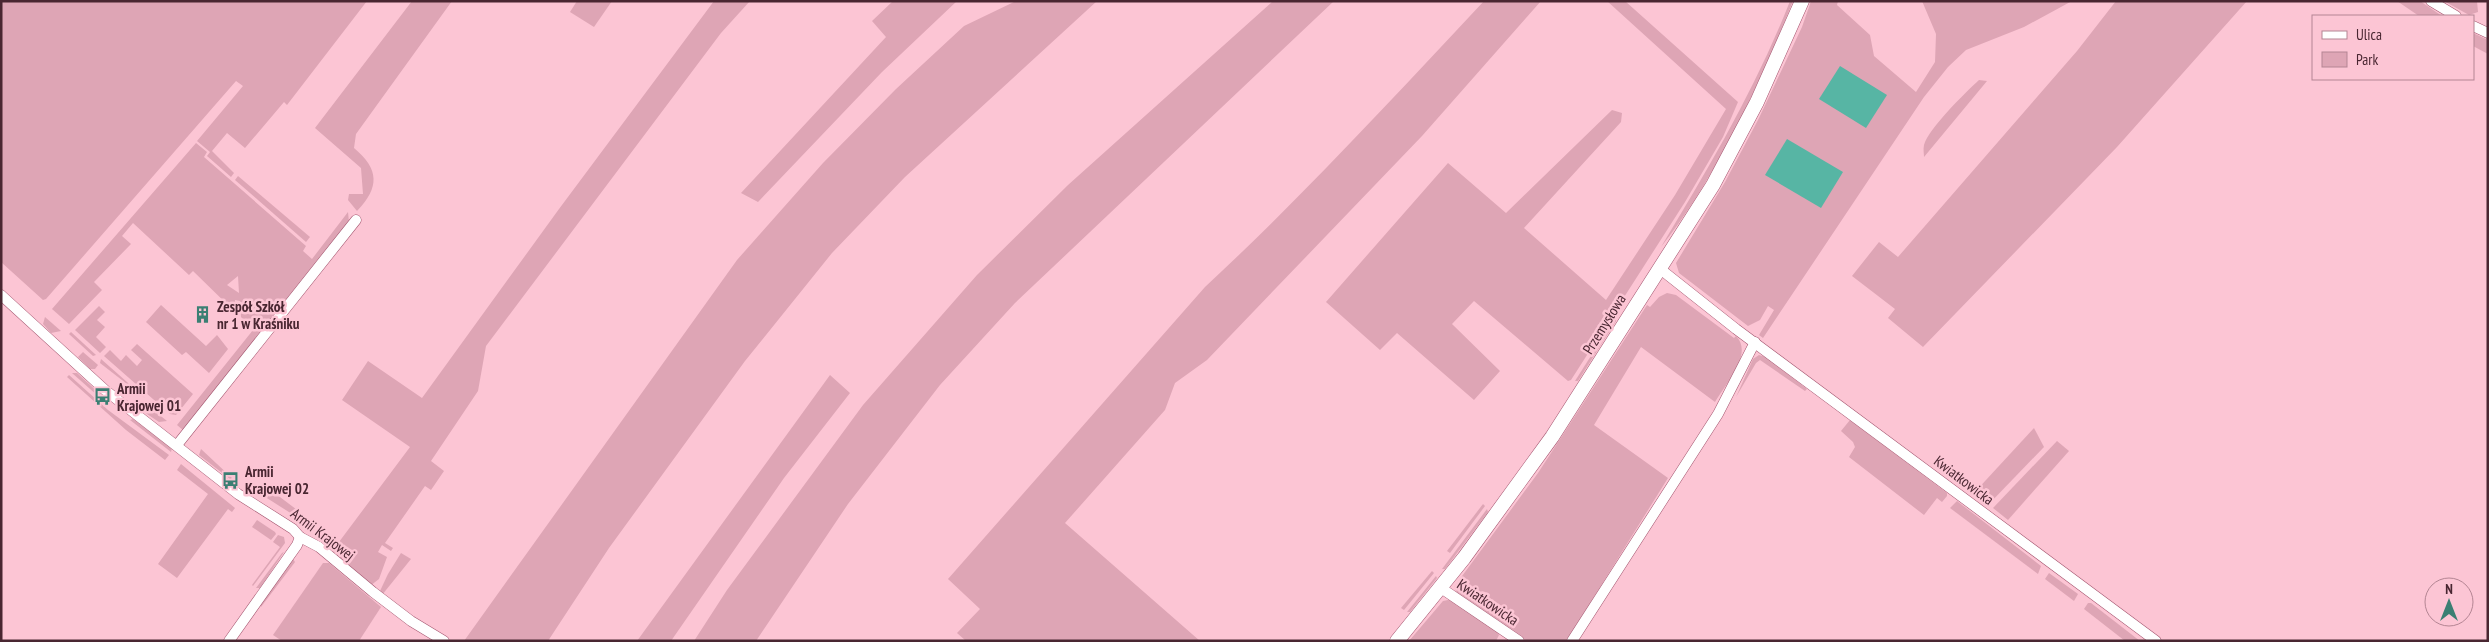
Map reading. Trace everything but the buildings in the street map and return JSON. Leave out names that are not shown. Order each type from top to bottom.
[{"type":"main road","name":"Przemysłowa","points":[[1396,641],[1441,588],[1547,445],[1733,150],[1770,75],[1802,1]]},
{"type":"street","points":[[2431,1],[2454,15]]},
{"type":"street","points":[[2474,26],[2488,33]]},
{"type":"street","points":[[177,445],[356,220]]},
{"type":"street","name":"Kwiatkowicka","points":[[1659,268],[1755,342],[2156,641]]},
{"type":"street","name":"Armii Krajowej","points":[[1,295],[89,376],[238,494],[294,529],[300,537],[318,546],[411,621],[444,641]]},
{"type":"street","points":[[1572,641],[1718,414],[1755,342]]},
{"type":"street","points":[[229,641],[300,537]]},
{"type":"street","name":"Kwiatkowicka","points":[[1441,588],[1519,641]]},
{"type":"green space","points":[[1,1],[367,1],[287,105],[284,102],[245,148],[227,133],[212,151],[234,173],[231,177],[207,156],[210,152],[197,141],[243,86],[236,81],[46,299],[43,300],[1,262]]},
{"type":"green space","points":[[412,1],[452,1],[356,134],[354,148],[368,163],[374,178],[370,194],[357,211],[348,200],[349,194],[363,194],[361,168],[315,128]]},
{"type":"green space","points":[[577,1],[612,1],[594,27],[570,12]]},
{"type":"green space","points":[[714,1],[750,1],[721,33],[486,346],[478,391],[431,461],[444,471],[431,490],[425,486],[385,543],[393,548],[391,551],[382,545],[378,552],[387,557],[379,579],[370,586],[322,543],[323,540],[330,541],[333,538],[339,542],[410,447],[342,400],[368,361],[422,398],[559,209]]},
{"type":"green space","points":[[893,1],[957,1],[882,72],[758,202],[741,193],[886,37],[872,21]]},
{"type":"green space","points":[[1016,1],[1097,1],[905,177],[832,253],[745,361],[609,548],[548,641],[464,641],[737,260],[823,163],[896,89],[964,26]]},
{"type":"green space","points":[[1273,1],[1334,1],[1015,303],[940,385],[848,504],[756,641],[694,641],[727,590],[863,405],[977,275],[1068,185]]},
{"type":"green space","points":[[1484,1],[1541,1],[1422,136],[1207,360],[1175,383],[1165,410],[1065,523],[1200,641],[966,641],[957,633],[980,609],[948,579],[1205,287],[1312,183]]},
{"type":"green space","points":[[1607,1],[1625,1],[1738,102],[1723,137],[1685,202],[1571,380],[1568,381],[1474,301],[1452,324],[1500,371],[1474,400],[1397,333],[1380,350],[1326,302],[1448,163],[1506,213],[1612,110],[1622,113],[1621,122],[1524,228],[1606,300],[1675,195],[1726,109]]},
{"type":"green space","points":[[1790,1],[1793,1],[1780,32],[1735,129],[1700,191],[1661,247],[1714,157],[1747,96]]},
{"type":"green space","points":[[1811,1],[1838,1],[1837,5],[1870,35],[1874,56],[1916,92],[1935,62],[1936,34],[1922,1],[2072,1],[2024,27],[1966,50],[1948,67],[1924,97],[1763,338],[1759,335],[1774,310],[1768,306],[1760,320],[1748,326],[1679,273],[1676,263],[1725,182],[1758,120],[1802,27]]},
{"type":"green space","points":[[2116,1],[2247,1],[2117,147],[1923,347],[1888,318],[1895,309],[1852,276],[1879,242],[1898,257],[2077,51]]},
{"type":"green space","points":[[2397,1],[2420,1],[2441,15],[2418,15]]},
{"type":"green space","points":[[2444,1],[2477,1],[2478,12],[2469,15]]},
{"type":"green space","points":[[2474,33],[2488,40],[2488,54],[2474,47]]},
{"type":"green space","points":[[1979,80],[1987,81],[1924,157],[1924,145],[1927,138],[1948,111]]},
{"type":"green space","points":[[196,143],[207,152],[204,157],[306,246],[303,251],[312,259],[348,212],[349,222],[184,431],[177,425],[253,330],[241,317],[240,301],[235,300],[236,313],[193,271],[189,275],[133,223],[122,236],[131,244],[94,282],[102,290],[69,324],[52,309]],"holes":[[[238,276],[239,293],[227,285]]]},
{"type":"green space","points":[[238,176],[310,237],[306,242],[235,180]]},
{"type":"green space","points":[[1667,293],[1676,295],[1734,338],[1736,336],[1741,343],[1742,352],[1740,360],[1715,402],[1641,347],[1594,425],[1668,478],[1569,637],[1565,641],[1527,641],[1459,597],[1454,587],[1538,473],[1647,305],[1650,307],[1659,297]]},
{"type":"green space","points":[[161,305],[206,346],[217,335],[228,349],[209,373],[186,352],[182,355],[146,322]]},
{"type":"green space","points":[[99,306],[105,312],[97,320],[105,327],[96,337],[106,347],[100,353],[75,330]]},
{"type":"green space","points":[[45,317],[61,331],[51,333],[43,324]]},
{"type":"green space","points":[[1615,318],[1616,321],[1578,381],[1575,381]]},
{"type":"green space","points":[[71,332],[96,355],[93,356],[69,334]]},
{"type":"green space","points":[[137,344],[193,394],[176,415],[170,414],[104,356],[110,350],[121,361],[126,355],[137,366],[142,360],[131,350]]},
{"type":"green space","points":[[83,352],[98,365],[95,369],[90,369],[78,357]]},
{"type":"green space","points":[[1759,355],[1766,357],[1807,389],[1805,391],[1760,360],[1756,363],[1736,397],[1753,359]]},
{"type":"green space","points":[[101,359],[145,398],[100,363]]},
{"type":"green space","points":[[72,373],[77,373],[100,394],[98,396]]},
{"type":"green space","points":[[69,375],[108,410],[169,455],[165,460],[126,430],[67,377]]},
{"type":"green space","points":[[830,375],[850,393],[784,478],[671,641],[637,641]]},
{"type":"green space","points":[[147,405],[167,421],[159,422],[144,412]]},
{"type":"green space","points":[[133,419],[172,448],[171,452],[130,420]]},
{"type":"green space","points":[[1850,420],[1947,493],[1942,502],[1937,498],[1924,515],[1849,457],[1855,447],[1853,442],[1841,431]]},
{"type":"green space","points":[[2034,428],[2044,447],[1988,505],[1974,493]]},
{"type":"green space","points":[[2057,441],[2069,451],[2008,520],[1993,508]]},
{"type":"green space","points":[[201,449],[232,478],[230,479],[199,455]]},
{"type":"green space","points":[[181,464],[235,508],[232,512],[228,509],[177,578],[158,564],[208,494],[177,470]]},
{"type":"green space","points":[[260,491],[269,496],[272,491],[317,525],[314,528],[259,493]]},
{"type":"green space","points":[[1957,501],[2041,566],[2038,574],[1950,508]]},
{"type":"green space","points":[[1483,504],[1485,506],[1450,553],[1447,551]]},
{"type":"green space","points":[[1487,509],[1488,512],[1445,569],[1442,569]]},
{"type":"green space","points":[[257,520],[275,532],[276,534],[271,540],[252,527]]},
{"type":"green space","points":[[278,535],[284,537],[285,543],[253,586],[280,547],[273,542]]},
{"type":"green space","points":[[284,552],[260,588],[256,588],[282,553]]},
{"type":"green space","points":[[401,553],[411,559],[382,595],[380,591]]},
{"type":"green space","points":[[293,559],[295,562],[261,607],[260,605]]},
{"type":"green space","points":[[323,563],[329,563],[381,607],[359,641],[282,641],[273,635]]},
{"type":"green space","points":[[1432,571],[1434,573],[1404,610],[1401,608]]},
{"type":"green space","points":[[2049,573],[2078,594],[2074,601],[2045,579]]},
{"type":"green space","points":[[1436,576],[1437,578],[1410,612],[1407,612]]},
{"type":"green space","points":[[1443,601],[1454,601],[1495,629],[1499,635],[1496,641],[1409,641]]},
{"type":"green space","points":[[2088,603],[2091,603],[2140,641],[2125,641],[2084,609]]},
{"type":"shaded area","points":[[1840,66],[1887,95],[1866,128],[1819,99]]},
{"type":"shaded area","points":[[1787,139],[1843,172],[1821,208],[1765,175]]},
{"type":"place","name":"Zespół Szkół nr 1 w Kraśniku","points":[[203,315]]},
{"type":"place","name":"Armii Krajowej 01","points":[[103,397]]},
{"type":"place","name":"Armii Krajowej 02","points":[[231,480]]}]
